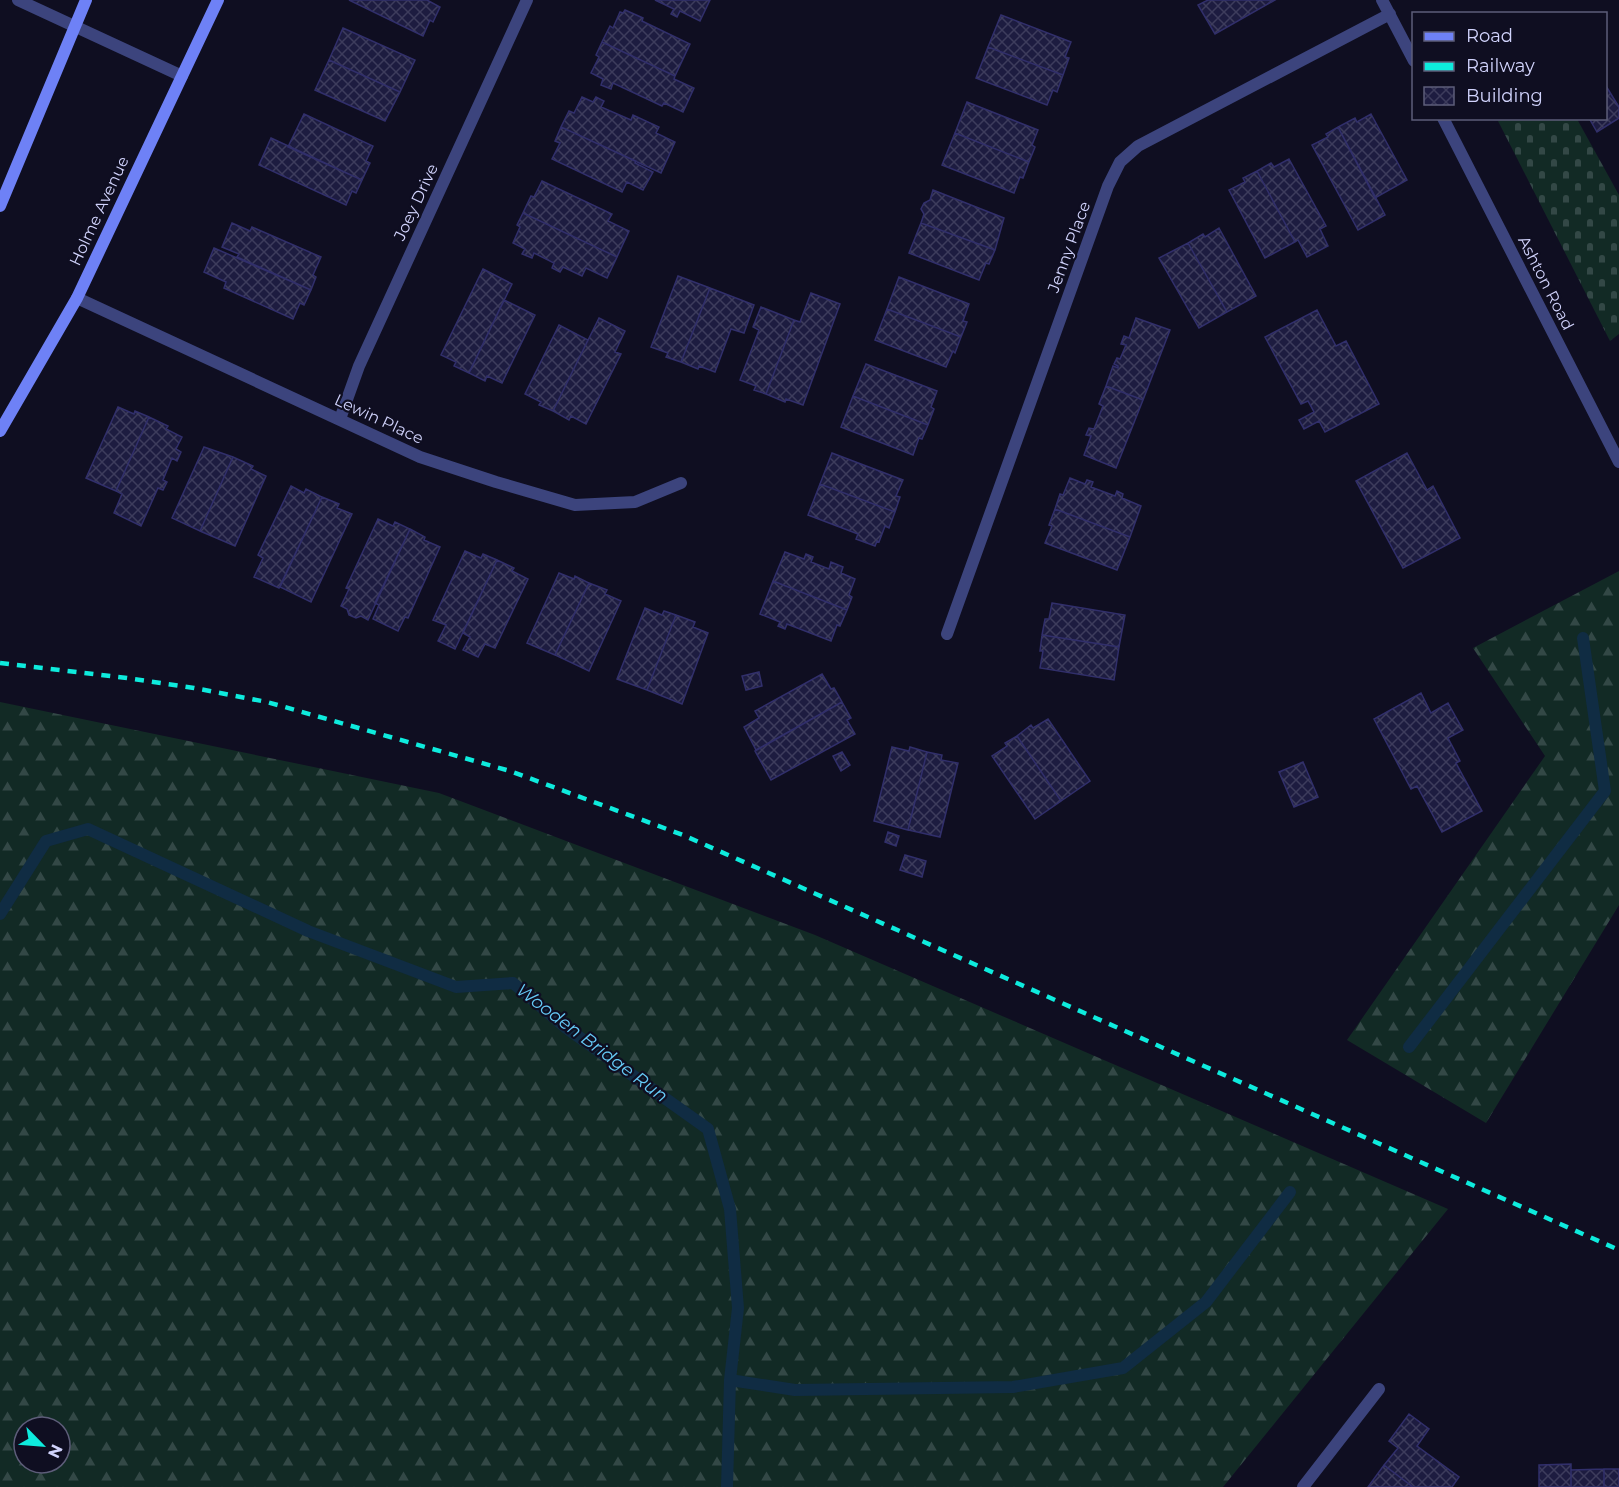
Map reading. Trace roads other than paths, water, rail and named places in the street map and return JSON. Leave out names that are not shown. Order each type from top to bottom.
[{"type":"main road","points":[[0,206],[86,0]]},
{"type":"main road","name":"Holme Avenue","points":[[0,431],[77,298],[218,0]]},
{"type":"street","points":[[18,0],[182,76]]},
{"type":"street","name":"Joey Drive","points":[[340,419],[359,366],[527,0]]},
{"type":"street","points":[[1382,0],[1412,59]]},
{"type":"street","name":"Jenny Place","points":[[947,634],[1108,186],[1120,162],[1138,146],[1390,14]]},
{"type":"street","name":"Ashton Road","points":[[1444,120],[1619,462]]},
{"type":"street","name":"Lewin Place","points":[[77,298],[420,457],[575,505],[635,502],[681,483]]},
{"type":"street","points":[[1303,1487],[1378,1389]]},
{"type":"waterway","points":[[1409,1047],[1605,791],[1583,638]]},
{"type":"waterway","name":"Wooden Bridge Run","points":[[0,914],[46,841],[88,829],[308,931],[456,987],[513,983],[565,1027],[708,1129],[730,1209],[738,1308],[730,1380],[727,1487]]},
{"type":"waterway","points":[[730,1380],[795,1390],[1013,1387],[1123,1368],[1206,1302],[1290,1192]]},
{"type":"railway","points":[[0,663],[127,678],[267,702],[510,771],[683,835],[1619,1250]]}]
